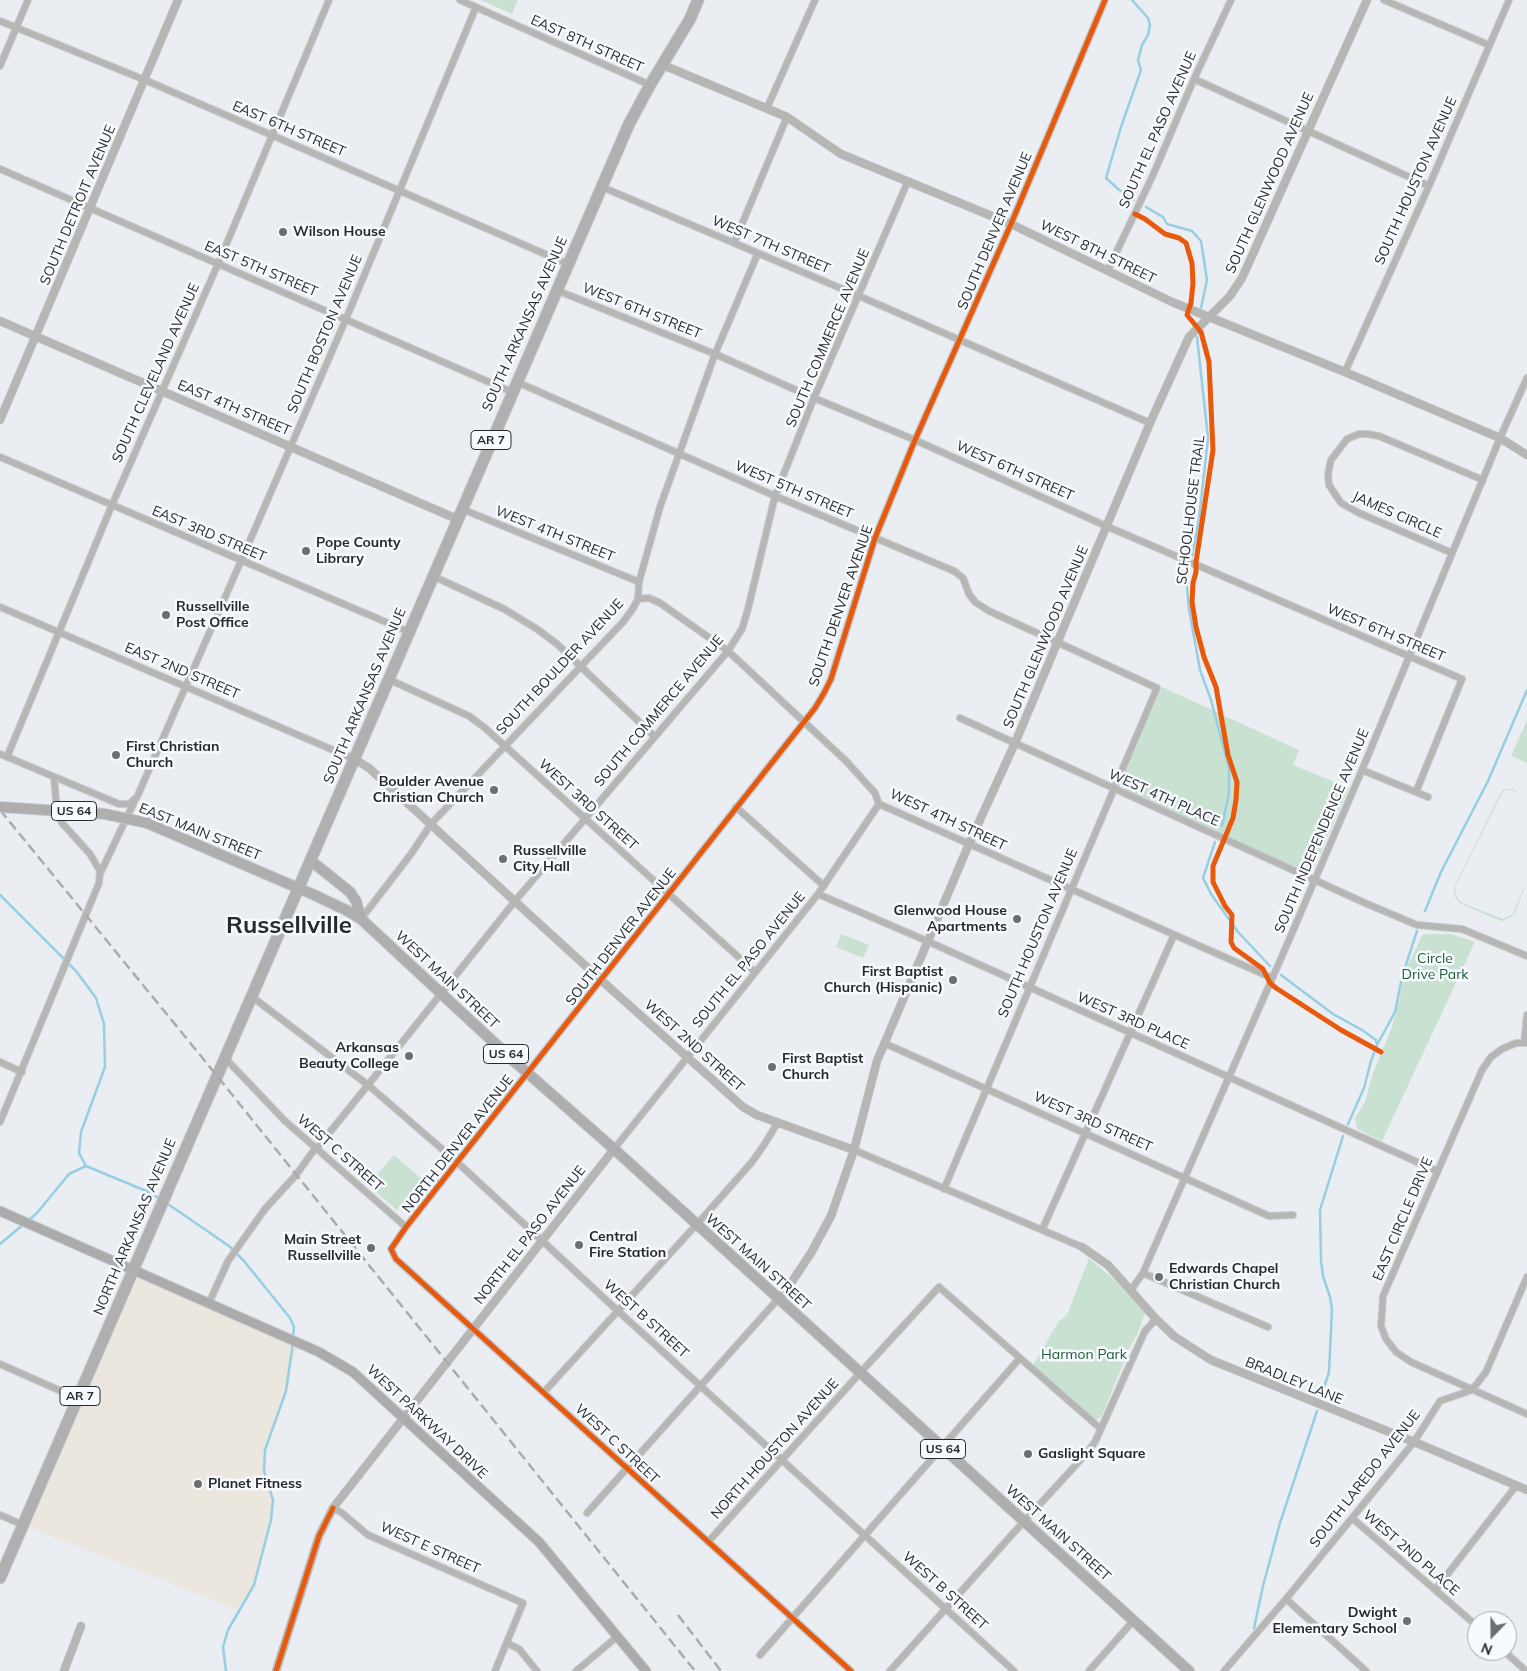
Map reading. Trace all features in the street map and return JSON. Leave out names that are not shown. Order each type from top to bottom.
[{"type":"highway","name":"SOUTH ARKANSAS AVENUE","points":[[298,888],[629,124],[690,19],[698,0]]},
{"type":"highway","name":"NORTH ARKANSAS AVENUE","points":[[0,1578],[298,888]]},
{"type":"main road","name":"EAST MAIN STREET","points":[[0,807],[105,814],[146,823],[298,888]]},
{"type":"main road","points":[[310,860],[350,892],[356,901],[361,919]]},
{"type":"main road","name":"WEST MAIN STREET","points":[[298,888],[361,919],[528,1074],[1190,1671]]},
{"type":"main road","name":"WEST PARKWAY DRIVE","points":[[0,1211],[285,1336],[319,1352],[353,1372],[539,1542],[646,1671]]},
{"type":"street","points":[[0,66],[28,0]]},
{"type":"street","name":"SOUTH DETROIT AVENUE","points":[[0,420],[178,0]]},
{"type":"street","name":"SOUTH CLEVELAND AVENUE","points":[[7,757],[112,505],[218,264],[329,0]]},
{"type":"street","name":"EAST 8TH STREET","points":[[460,0],[650,85]]},
{"type":"street","points":[[768,108],[815,0]]},
{"type":"street","name":"SOUTH DENVER AVENUE","points":[[528,1074],[820,701],[831,679],[875,538],[915,440],[1011,224],[1104,0]]},
{"type":"street","name":"SOUTH EL PASO AVENUE","points":[[1108,270],[1153,175],[1194,79],[1231,0]]},
{"type":"street","name":"SOUTH GLENWOOD AVENUE","points":[[778,1299],[811,1253],[831,1216],[854,1150],[877,1061],[884,1043],[1189,336],[1230,296],[1242,278],[1367,0]]},
{"type":"street","points":[[1384,0],[1489,45]]},
{"type":"street","name":"SOUTH HOUSTON AVENUE","points":[[1346,372],[1509,0]]},
{"type":"street","name":"SOUTH BOSTON AVENUE","points":[[54,777],[119,804],[130,804],[136,797],[242,562],[476,7]]},
{"type":"street","name":"EAST 6TH STREET","points":[[0,21],[145,80],[568,264]]},
{"type":"street","name":"WEST 8TH STREET","points":[[663,66],[787,117],[841,154],[1011,224],[1172,302],[1346,372],[1500,438],[1527,455]]},
{"type":"street","points":[[1194,79],[1429,186]]},
{"type":"street","points":[[734,243],[787,117]]},
{"type":"street","name":"EAST 5TH STREET","points":[[0,169],[346,319],[514,387]]},
{"type":"street","name":"SOUTH COMMERCE AVENUE","points":[[209,1303],[228,1261],[264,1209],[296,1174],[515,901],[728,651],[742,629],[775,496],[814,398],[908,181]]},
{"type":"street","name":"WEST 7TH STREET","points":[[602,187],[859,296],[1150,423]]},
{"type":"street","name":"SOUTH BOULDER AVENUE","points":[[361,919],[411,854],[431,824],[623,622],[638,599],[639,582],[660,507],[715,354],[758,253]]},
{"type":"street","name":"WEST 6TH STREET","points":[[556,290],[715,354],[915,440],[1106,526],[1462,679],[1416,792]]},
{"type":"street","name":"EAST 4TH STREET","points":[[0,321],[290,446],[459,514]]},
{"type":"street","name":"SOUTH INDEPENDENCE AVENUE","points":[[1131,1290],[1143,1273],[1315,880],[1500,438],[1527,378]]},
{"type":"street","name":"WEST 5TH STREET","points":[[514,387],[680,454],[954,571],[963,578],[975,602],[989,611],[1157,688]]},
{"type":"street","name":"JAMES CIRCLE","points":[[1452,553],[1359,513],[1341,503],[1329,485],[1328,474],[1332,460],[1347,438],[1359,434],[1367,434],[1379,436],[1483,480]]},
{"type":"street","name":"EAST 3RD STREET","points":[[0,457],[409,632]]},
{"type":"street","name":"WEST 4TH STREET","points":[[459,514],[639,582]]},
{"type":"street","points":[[433,576],[504,609],[537,629],[580,666],[654,736]]},
{"type":"street","name":"WEST 4TH STREET","points":[[638,599],[649,598],[660,603],[728,651],[846,761],[875,793],[879,804],[1272,978]]},
{"type":"street","name":"EAST 2ND STREET","points":[[0,607],[354,759]]},
{"type":"street","name":"WEST 3RD STREET","points":[[388,679],[469,716],[505,745],[755,972]]},
{"type":"street","name":"SOUTH HOUSTON AVENUE","points":[[944,1189],[1157,688]]},
{"type":"street","name":"WEST 4TH PLACE","points":[[960,718],[1416,925],[1462,929],[1527,956]]},
{"type":"street","points":[[0,754],[54,777],[57,812],[62,823],[90,854],[100,871],[99,883],[69,959],[0,1122]]},
{"type":"street","name":"WEST 2ND STREET","points":[[354,759],[369,768],[743,1107],[757,1115],[854,1150],[1082,1247]]},
{"type":"street","points":[[1362,770],[1428,797]]},
{"type":"street","points":[[99,875],[136,797]]},
{"type":"street","name":"SOUTH EL PASO AVENUE","points":[[614,1150],[818,894],[879,804]]},
{"type":"street","points":[[736,807],[824,886]]},
{"type":"street","name":"WEST 3RD PLACE","points":[[818,894],[927,941],[1437,1171]]},
{"type":"street","points":[[1042,1230],[1174,935]]},
{"type":"street","name":"WEST B STREET","points":[[251,996],[368,1085],[457,1162],[542,1242],[1014,1671]]},
{"type":"street","points":[[1526,1043],[1527,1016]]},
{"type":"street","name":"WEST 3RD STREET","points":[[884,1043],[1269,1216],[1294,1215]]},
{"type":"street","name":"EAST CIRCLE DRIVE","points":[[1526,1043],[1516,1043],[1502,1049],[1491,1057],[1482,1070],[1383,1296],[1381,1326],[1386,1339],[1396,1352],[1410,1362],[1527,1414]]},
{"type":"street","name":"WEST C STREET","points":[[225,1058],[284,1121],[406,1227],[391,1250],[396,1259],[851,1671]]},
{"type":"street","points":[[0,1062],[22,1072]]},
{"type":"street","name":"NORTH DENVER AVENUE","points":[[406,1227],[528,1074]]},
{"type":"street","points":[[544,1392],[752,1162],[778,1122]]},
{"type":"street","name":"NORTH EL PASO AVENUE","points":[[276,1671],[319,1536],[333,1508],[614,1150]]},
{"type":"street","name":"BRADLEY LANE","points":[[1082,1247],[1108,1265],[1156,1319],[1175,1337],[1211,1360],[1527,1490]]},
{"type":"street","points":[[1143,1273],[1268,1327]]},
{"type":"street","points":[[1472,1390],[1486,1372],[1527,1277]]},
{"type":"street","points":[[860,1373],[939,1287],[1101,1429]]},
{"type":"street","points":[[587,1513],[778,1299]]},
{"type":"street","points":[[890,1671],[1086,1454],[1095,1442],[1145,1331],[1156,1319]]},
{"type":"street","points":[[760,1654],[1020,1358]]},
{"type":"street","points":[[0,1364],[79,1398]]},
{"type":"street","name":"NORTH HOUSTON AVENUE","points":[[708,1542],[860,1373]]},
{"type":"street","name":"SOUTH LAREDO AVENUE","points":[[1224,1671],[1286,1599],[1414,1442],[1440,1401],[1472,1390]]},
{"type":"street","points":[[1436,1589],[1516,1486]]},
{"type":"street","name":"WEST E STREET","points":[[333,1508],[342,1512],[368,1535],[524,1603],[507,1643]]},
{"type":"street","points":[[0,1515],[23,1525]]},
{"type":"street","name":"WEST 2ND PLACE","points":[[1352,1518],[1467,1617]]},
{"type":"street","points":[[1286,1599],[1366,1671]]},
{"type":"street","points":[[1089,1671],[1134,1620]]},
{"type":"street","points":[[64,1671],[80,1626]]},
{"type":"street","points":[[576,1671],[618,1636]]},
{"type":"street","points":[[495,1671],[507,1643],[519,1649],[537,1671]]},
{"type":"street","points":[[1515,1661],[1526,1671]]},
{"type":"shaded area","points":[[133,1270],[300,1343],[291,1363],[286,1391],[265,1450],[264,1472],[273,1500],[271,1520],[254,1585],[238,1610],[23,1525]]},
{"type":"green space","points":[[481,0],[518,0],[512,14]]},
{"type":"green space","points":[[1162,687],[1299,750],[1293,765],[1349,788],[1314,868],[1309,873],[1128,791],[1122,785]]},
{"type":"green space","points":[[1527,720],[1527,763],[1511,756]]},
{"type":"green space","points":[[1513,789],[1527,797],[1512,790],[1506,790],[1502,793],[1455,888],[1456,896],[1462,903],[1503,919],[1513,914],[1527,879],[1515,914],[1503,921],[1461,904],[1455,897],[1454,888],[1500,794],[1503,790]]},
{"type":"green space","points":[[841,934],[869,945],[863,958],[836,947]]},
{"type":"green space","name":"Circle Drive Park","points":[[1423,934],[1451,934],[1475,942],[1382,1141],[1357,1129],[1355,1118],[1365,1102],[1373,1073],[1392,1027],[1404,973]]},
{"type":"green space","points":[[394,1155],[423,1180],[397,1210],[368,1185]]},
{"type":"green space","name":"Harmon Park","points":[[1089,1258],[1117,1282],[1145,1313],[1101,1417],[1098,1419],[1095,1419],[1033,1365],[1059,1321],[1067,1315]]},
{"type":"waterway","points":[[1132,0],[1148,18],[1150,25],[1138,60],[1141,70],[1106,178],[1134,200]]},
{"type":"waterway","points":[[1146,207],[1163,217],[1167,224],[1192,231],[1201,241],[1207,280],[1201,308]]},
{"type":"waterway","points":[[1192,556],[1199,519],[1208,438],[1197,337]]},
{"type":"waterway","points":[[1189,569],[1186,577],[1189,609],[1200,670],[1211,700],[1229,769],[1229,793],[1222,826]]},
{"type":"waterway","points":[[1425,911],[1441,872],[1488,781],[1527,690]]},
{"type":"waterway","points":[[1215,842],[1203,878],[1211,894],[1238,932],[1270,966]]},
{"type":"waterway","points":[[0,895],[76,971],[96,998],[104,1024],[105,1067],[81,1132],[79,1153],[86,1166],[151,1193],[160,1199]]},
{"type":"waterway","points":[[1377,1045],[1395,1012],[1402,977],[1417,931]]},
{"type":"waterway","points":[[1281,975],[1333,1014],[1376,1040],[1377,1045],[1364,1088],[1348,1124]]},
{"type":"waterway","points":[[1321,1397],[1329,1372],[1332,1309],[1321,1261],[1320,1210],[1343,1136]]},
{"type":"waterway","points":[[28,1221],[37,1213],[69,1174],[86,1166]]},
{"type":"waterway","points":[[165,1202],[229,1246],[244,1261],[290,1318],[294,1327],[293,1337]]},
{"type":"waterway","points":[[0,1244],[24,1224]]},
{"type":"waterway","points":[[226,1671],[223,1647],[228,1630],[254,1585],[271,1520],[273,1500],[264,1471],[265,1450],[286,1391],[293,1343]]},
{"type":"waterway","points":[[1254,1628],[1280,1523],[1317,1411]]},
{"type":"railway","points":[[0,810],[205,1061],[695,1671]]},
{"type":"railway","points":[[678,1615],[721,1671]]},
{"type":"cycle path","points":[[851,1671],[396,1259],[391,1249],[406,1227],[815,708],[824,693],[831,679],[875,538],[915,440],[1011,224],[1105,0]]},
{"type":"cycle path","name":"SCHOOLHOUSE TRAIL","points":[[1135,214],[1165,234],[1179,238],[1186,243],[1192,263],[1193,283],[1191,303],[1187,315],[1201,332],[1209,362],[1213,450],[1193,583],[1192,602],[1204,657],[1216,687],[1228,755],[1237,782],[1233,818],[1213,866],[1213,882],[1225,906],[1232,915],[1231,942],[1234,948],[1263,969],[1270,983],[1276,988],[1341,1030],[1381,1052]]},
{"type":"cycle path","points":[[276,1671],[319,1536],[333,1508]]},
{"type":"place","name":"Wilson House","points":[[283,232]]},
{"type":"place","name":"Pope County Library","points":[[306,551]]},
{"type":"place","name":"Russellville Post Office","points":[[166,615]]},
{"type":"place","name":"First Christian Church","points":[[116,755]]},
{"type":"place","name":"Boulder Avenue Christian Church","points":[[494,790]]},
{"type":"place","name":"Russellville City Hall","points":[[503,859]]},
{"type":"place","name":"Glenwood House Apartments","points":[[1017,919]]},
{"type":"place","name":"First Baptist Church (Hispanic)","points":[[953,980]]},
{"type":"place","name":"Arkansas Beauty College","points":[[409,1056]]},
{"type":"place","name":"First Baptist Church","points":[[772,1067]]},
{"type":"place","name":"Central Fire Station","points":[[579,1245]]},
{"type":"place","name":"Main Street Russellville","points":[[371,1248]]},
{"type":"place","name":"Edwards Chapel Christian Church","points":[[1159,1277]]},
{"type":"place","name":"Gaslight Square","points":[[1028,1454]]},
{"type":"place","name":"Planet Fitness","points":[[198,1484]]},
{"type":"place","name":"Dwight Elementary School","points":[[1407,1621]]},
{"type":"district","name":"Russellville","points":[[289,926]]}]
